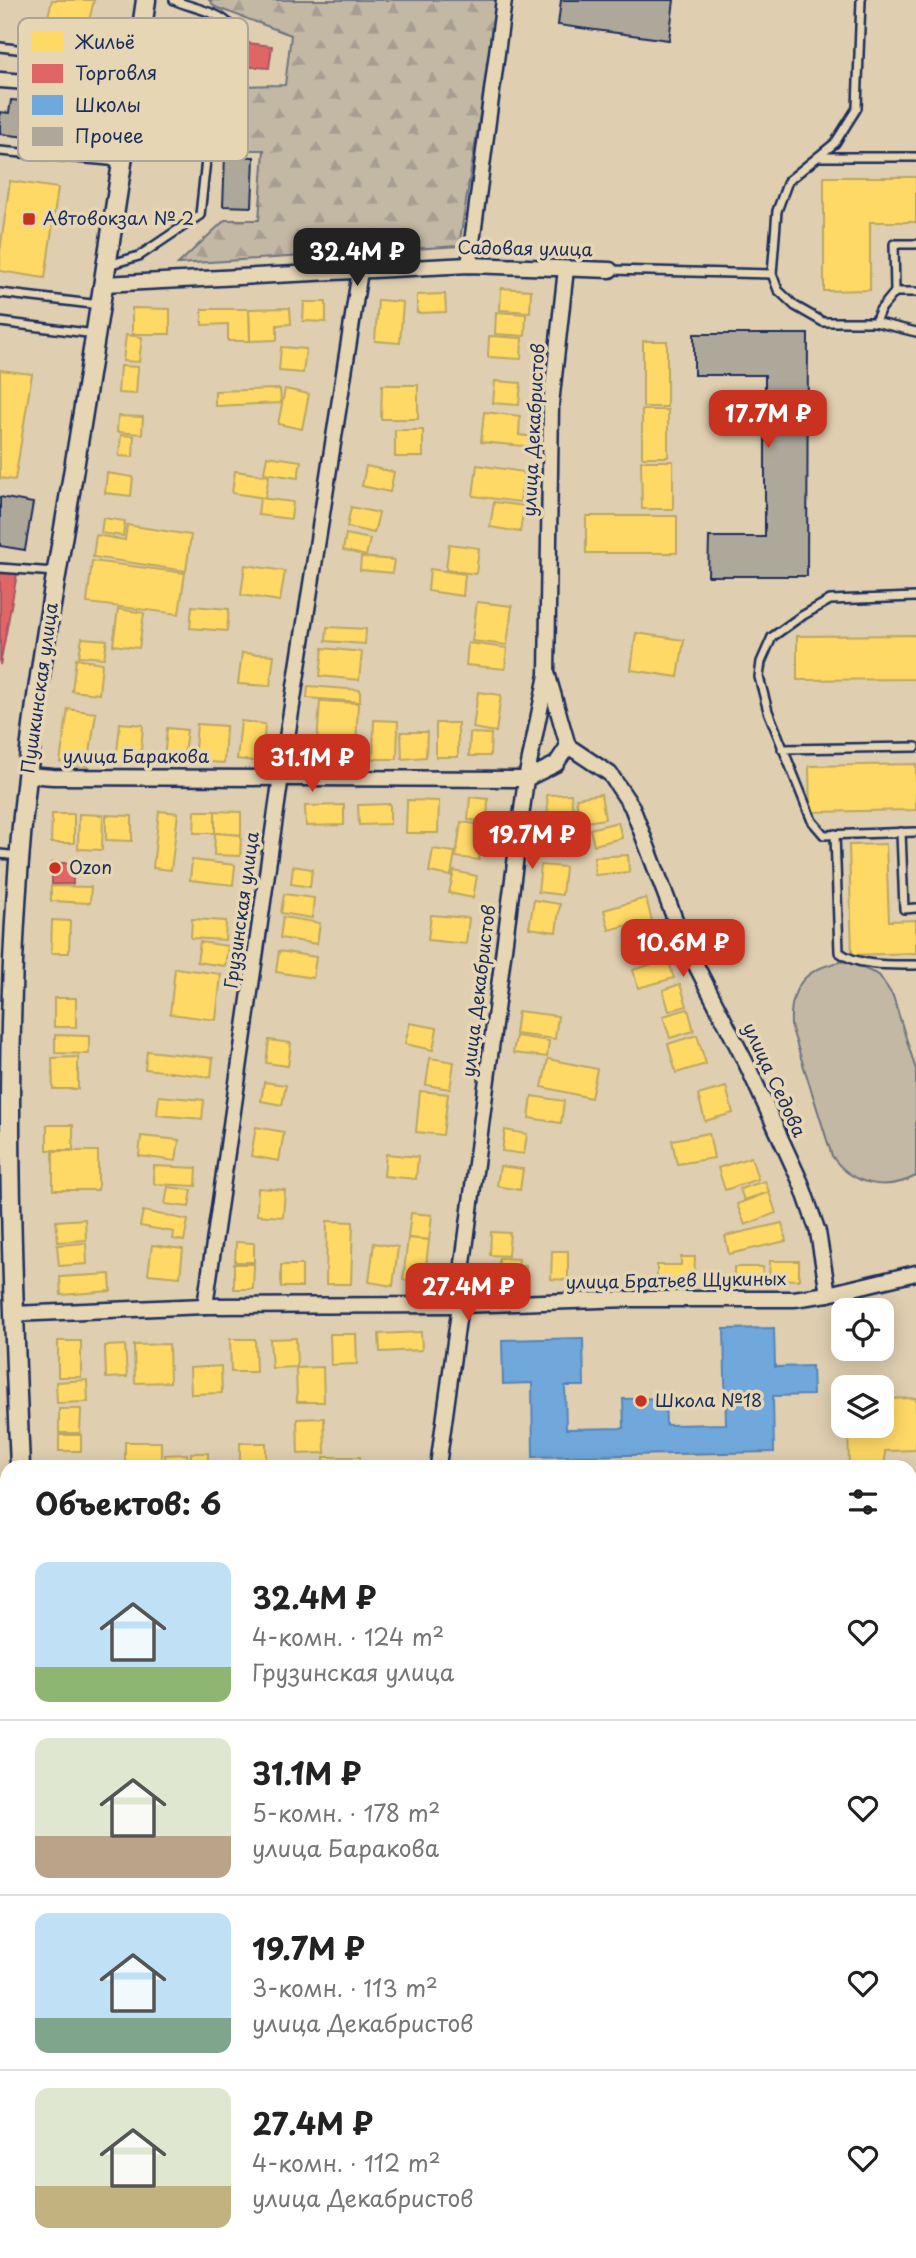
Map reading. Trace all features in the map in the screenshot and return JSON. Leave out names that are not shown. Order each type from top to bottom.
[{"type":"street","name":"Пушкинская улица","points":[[143,18],[146,0]]},
{"type":"street","points":[[469,265],[504,0]]},
{"type":"street","points":[[0,80],[18,82]]},
{"type":"street","name":"Пушкинская улица","points":[[20,1460],[13,1314],[5,993],[27,775],[124,163]]},
{"type":"street","name":"Садовая улица","points":[[104,284],[469,265],[610,270]]},
{"type":"street","name":"улица Декабристов","points":[[439,1460],[526,779],[547,675],[551,404],[566,269]]},
{"type":"street","name":"Грузинская улица","points":[[205,1306],[281,776],[360,271]]},
{"type":"street","points":[[547,675],[568,746]]},
{"type":"street","name":"улица Баракова","points":[[27,775],[526,779],[556,765],[568,746]]},
{"type":"street","name":"улица Седова","points":[[568,746],[610,774],[632,807],[682,939],[747,1065],[801,1183],[818,1232],[828,1294]]},
{"type":"street","name":"улица Братьев Щукиных","points":[[13,1314],[205,1306],[460,1306],[629,1299],[794,1299],[828,1294],[916,1273]]},
{"type":"lane","points":[[174,0],[204,9],[221,18]]},
{"type":"lane","points":[[860,0],[857,108],[835,143],[789,181],[777,211],[772,274],[778,290],[795,306],[823,322],[874,322],[916,332]]},
{"type":"lane","points":[[0,47],[18,49]]},
{"type":"lane","points":[[0,151],[18,153]]},
{"type":"lane","points":[[819,157],[916,157]]},
{"type":"lane","points":[[103,161],[124,163]]},
{"type":"lane","points":[[107,265],[139,256],[200,215],[206,161]]},
{"type":"lane","points":[[874,322],[895,292],[894,244],[916,244]]},
{"type":"lane","points":[[610,270],[772,274]]},
{"type":"lane","points":[[895,292],[916,292]]},
{"type":"lane","points":[[0,293],[100,305]]},
{"type":"lane","points":[[0,322],[96,334]]},
{"type":"lane","points":[[0,568],[57,573]]},
{"type":"lane","points":[[916,597],[830,600],[772,638],[761,662],[759,677],[782,749],[812,821],[824,835],[916,832]]},
{"type":"lane","points":[[782,749],[916,747]]},
{"type":"lane","points":[[901,832],[904,909],[916,908]]},
{"type":"lane","points":[[835,834],[839,952],[858,960],[916,965]]},
{"type":"lane","points":[[0,854],[19,856]]},
{"type":"green space","points":[[209,0],[498,0],[459,246],[178,264],[225,220],[259,220],[264,150],[248,150],[248,86],[285,85],[291,35],[215,7]]},
{"type":"green space","points":[[846,961],[879,975],[893,996],[916,1070],[916,1176],[893,1184],[870,1183],[859,1179],[849,1174],[832,1156],[791,1026],[793,999],[803,980],[820,968]]},
{"type":"building: Жильё","points":[[52,0],[94,0],[90,18],[48,16]]},
{"type":"building: Жильё","points":[[824,177],[916,177],[916,222],[870,222],[870,290],[824,291]]},
{"type":"building: Жильё","name":"Автовокзал № 2","points":[[10,181],[58,188],[45,278],[0,271],[0,251]]},
{"type":"building: Жильё","points":[[501,288],[531,290],[530,312],[500,310]]},
{"type":"building: Жильё","points":[[445,294],[446,312],[417,313],[417,295]]},
{"type":"building: Жильё","points":[[378,300],[403,302],[400,343],[375,341]]},
{"type":"building: Жильё","points":[[304,302],[326,302],[326,322],[303,321]]},
{"type":"building: Жильё","points":[[132,308],[170,309],[170,334],[132,334]]},
{"type":"building: Жильё","points":[[290,308],[291,324],[277,325],[277,340],[250,341],[249,309]]},
{"type":"building: Жильё","points":[[202,309],[249,309],[250,341],[228,341],[228,324],[202,325]]},
{"type":"building: Жильё","points":[[496,312],[526,314],[525,336],[495,334]]},
{"type":"building: Жильё","points":[[126,335],[142,337],[139,362],[123,361]]},
{"type":"building: Жильё","points":[[489,336],[522,338],[521,359],[488,357]]},
{"type":"building: Жильё","points":[[643,341],[667,341],[667,407],[643,407]]},
{"type":"building: Жильё","points":[[281,347],[306,349],[303,373],[279,371]]},
{"type":"building: Жильё","points":[[120,366],[138,367],[136,394],[118,393]]},
{"type":"building: Жильё","points":[[0,370],[32,374],[15,480],[0,478]]},
{"type":"building: Жильё","points":[[495,381],[521,383],[519,405],[493,403]]},
{"type":"building: Жильё","points":[[382,385],[418,385],[418,419],[381,419]]},
{"type":"building: Жильё","points":[[280,389],[281,403],[215,406],[215,391]]},
{"type":"building: Жильё","points":[[285,389],[309,394],[302,429],[278,424]]},
{"type":"building: Жильё","points":[[642,410],[668,410],[668,457],[642,457]]},
{"type":"building: Жильё","points":[[484,412],[520,416],[519,435],[535,437],[534,447],[481,442]]},
{"type":"building: Жильё","points":[[118,416],[143,417],[142,434],[117,432]]},
{"type":"building: Жильё","points":[[395,430],[423,430],[423,457],[395,457]]},
{"type":"building: Жильё","points":[[121,435],[134,436],[133,457],[119,456]]},
{"type":"building: Жильё","points":[[267,456],[301,461],[298,478],[264,473]]},
{"type":"building: Жильё","points":[[641,461],[673,461],[673,509],[642,509]]},
{"type":"building: Жильё","points":[[477,465],[524,472],[520,502],[473,496]]},
{"type":"building: Жильё","points":[[366,466],[394,472],[390,492],[362,486]]},
{"type":"building: Жильё","points":[[235,471],[269,476],[265,498],[232,493]]},
{"type":"building: Жильё","points":[[107,473],[133,477],[131,496],[105,493]]},
{"type":"building: Жильё","points":[[260,498],[293,502],[291,519],[258,515]]},
{"type":"building: Жильё","points":[[494,502],[524,506],[520,532],[490,527]]},
{"type":"building: Жильё","points":[[351,507],[379,513],[374,533],[347,527]]},
{"type":"building: Жильё","points":[[586,516],[677,516],[677,553],[586,553]]},
{"type":"building: Жильё","points":[[103,518],[125,521],[123,536],[101,533]]},
{"type":"building: Жильё","points":[[127,525],[191,535],[186,571],[93,557],[96,535],[125,540]]},
{"type":"building: Жильё","points":[[346,534],[370,539],[366,556],[343,550]]},
{"type":"building: Жильё","points":[[449,544],[479,548],[476,574],[446,570]]},
{"type":"building: Жильё","points":[[361,557],[394,560],[392,573],[360,570]]},
{"type":"building: Жильё","points":[[92,561],[185,573],[179,614],[87,603]]},
{"type":"building: Жильё","points":[[245,565],[285,571],[280,601],[241,595]]},
{"type":"building: Жильё","points":[[430,569],[465,574],[463,596],[428,591]]},
{"type":"building: Жильё","points":[[477,602],[512,606],[507,645],[472,641]]},
{"type":"building: Жильё","points":[[192,606],[229,609],[227,631],[190,628]]},
{"type":"building: Жильё","points":[[118,609],[144,613],[139,648],[113,645]]},
{"type":"building: Жильё","points":[[327,627],[366,629],[365,644],[326,641]]},
{"type":"building: Жильё","points":[[636,633],[684,640],[678,677],[631,670]]},
{"type":"building: Жильё","points":[[916,635],[916,679],[797,680],[797,636]]},
{"type":"building: Жильё","points":[[82,638],[107,640],[104,658],[79,656]]},
{"type":"building: Жильё","points":[[468,643],[507,648],[505,669],[466,665]]},
{"type":"building: Жильё","points":[[323,648],[362,652],[359,680],[320,676]]},
{"type":"building: Жильё","points":[[242,653],[274,655],[270,686],[238,684]]},
{"type":"building: Жильё","points":[[76,659],[102,663],[99,694],[72,691]]},
{"type":"building: Жильё","points":[[308,686],[360,690],[360,702],[307,698]]},
{"type":"building: Жильё","points":[[478,692],[501,695],[496,732],[473,728]]},
{"type":"building: Жильё","points":[[320,701],[358,703],[356,747],[317,745]]},
{"type":"building: Жильё","points":[[68,709],[96,713],[88,766],[60,762]]},
{"type":"building: Жильё","points":[[374,720],[398,721],[397,759],[373,759]]},
{"type":"building: Жильё","points":[[241,721],[265,724],[262,762],[237,759]]},
{"type":"building: Жильё","points":[[120,723],[143,725],[140,764],[116,762]]},
{"type":"building: Жильё","points":[[436,723],[458,723],[458,757],[436,757]]},
{"type":"building: Жильё","points":[[197,724],[226,726],[224,763],[194,761]]},
{"type":"building: Жильё","points":[[167,728],[187,730],[183,762],[164,760]]},
{"type":"building: Жильё","points":[[401,732],[427,732],[426,757],[402,759]]},
{"type":"building: Жильё","points":[[470,733],[491,734],[490,756],[469,756]]},
{"type":"building: Жильё","points":[[916,764],[916,810],[810,812],[809,766]]},
{"type":"building: Жильё","points":[[571,794],[573,813],[548,815],[547,795]]},
{"type":"building: Жильё","points":[[601,794],[605,819],[580,823],[576,798]]},
{"type":"building: Жильё","points":[[470,797],[488,799],[487,821],[468,820]]},
{"type":"building: Жильё","points":[[407,800],[439,801],[438,833],[406,833]]},
{"type":"building: Жильё","points":[[390,804],[390,824],[359,825],[358,805]]},
{"type":"building: Жильё","points":[[344,805],[344,825],[306,826],[305,806]]},
{"type":"building: Жильё","points":[[159,811],[178,813],[171,870],[153,868]]},
{"type":"building: Жильё","points":[[195,811],[215,811],[215,833],[194,833]]},
{"type":"building: Жильё","points":[[215,811],[241,812],[241,835],[215,833]]},
{"type":"building: Жильё","points":[[52,814],[74,814],[74,843],[51,843]]},
{"type":"building: Жильё","points":[[79,814],[103,815],[102,850],[78,849]]},
{"type":"building: Жильё","points":[[106,815],[132,816],[132,841],[106,840]]},
{"type":"building: Жильё","points":[[461,822],[483,825],[479,860],[456,857]]},
{"type":"building: Жильё","points":[[618,822],[622,838],[594,845],[590,829]]},
{"type":"building: Жильё","points":[[578,828],[583,850],[563,854],[559,832]]},
{"type":"building: Жильё","points":[[215,833],[241,835],[240,856],[214,855]]},
{"type":"building: Жильё","points":[[886,844],[889,921],[916,920],[916,953],[852,955],[849,845]]},
{"type":"building: Жильё","points":[[433,849],[455,852],[451,876],[429,872]]},
{"type":"building: Жильё","points":[[628,855],[629,872],[595,875],[594,857]]},
{"type":"building: Жильё","points":[[192,860],[235,865],[233,885],[190,880]]},
{"type":"building: Жильё","points":[[541,865],[565,867],[562,895],[538,892]]},
{"type":"building: Жильё","points":[[293,866],[312,869],[310,887],[291,884]]},
{"type":"building: Жильё","points":[[454,871],[477,876],[473,898],[449,893]]},
{"type":"building: Жильё","points":[[51,886],[91,887],[90,903],[51,901]]},
{"type":"building: Жильё","points":[[284,894],[314,898],[312,918],[281,913]]},
{"type":"building: Жильё","points":[[646,898],[654,929],[639,933],[636,923],[609,930],[604,910]]},
{"type":"building: Жильё","points":[[534,900],[560,904],[556,932],[529,928]]},
{"type":"building: Жильё","points":[[431,915],[469,918],[466,944],[428,940]]},
{"type":"building: Жильё","points":[[283,917],[320,923],[317,944],[280,938]]},
{"type":"building: Жильё","points":[[192,919],[226,921],[225,940],[191,938]]},
{"type":"building: Жильё","points":[[52,920],[70,921],[69,953],[51,953]]},
{"type":"building: Жильё","points":[[658,931],[665,953],[635,964],[627,942]]},
{"type":"building: Жильё","points":[[200,942],[228,946],[225,966],[197,962]]},
{"type":"building: Жильё","points":[[279,951],[316,957],[313,978],[276,972]]},
{"type":"building: Жильё","points":[[668,959],[674,978],[638,988],[633,970]]},
{"type":"building: Жильё","points":[[175,968],[221,974],[216,1020],[170,1014]]},
{"type":"building: Жильё","points":[[680,984],[687,1006],[669,1011],[663,990]]},
{"type":"building: Жильё","points":[[54,998],[76,998],[76,1027],[54,1027]]},
{"type":"building: Жильё","points":[[688,1009],[694,1031],[670,1038],[663,1016]]},
{"type":"building: Жильё","points":[[518,1011],[558,1016],[555,1039],[515,1034]]},
{"type":"building: Жильё","points":[[410,1023],[437,1028],[433,1050],[405,1044]]},
{"type":"building: Жильё","points":[[55,1035],[89,1036],[89,1054],[55,1053]]},
{"type":"building: Жильё","points":[[697,1035],[706,1064],[676,1073],[668,1044]]},
{"type":"building: Жильё","points":[[516,1036],[549,1041],[547,1057],[513,1053]]},
{"type":"building: Жильё","points":[[269,1040],[291,1043],[288,1066],[266,1063]]},
{"type":"building: Жильё","points":[[147,1051],[213,1058],[211,1077],[145,1069]]},
{"type":"building: Жильё","points":[[78,1057],[78,1089],[53,1089],[52,1058]]},
{"type":"building: Жильё","points":[[430,1058],[454,1062],[450,1089],[426,1085]]},
{"type":"building: Жильё","points":[[548,1059],[597,1069],[591,1098],[542,1087]]},
{"type":"building: Жильё","points":[[264,1082],[286,1085],[282,1105],[261,1101]]},
{"type":"building: Жильё","points":[[726,1087],[733,1113],[705,1121],[698,1095]]},
{"type":"building: Жильё","points":[[420,1091],[448,1094],[443,1135],[416,1132]]},
{"type":"building: Жильё","points":[[159,1096],[204,1100],[202,1119],[157,1115]]},
{"type":"building: Жильё","points":[[532,1096],[564,1101],[561,1123],[529,1118]]},
{"type":"building: Жильё","points":[[47,1125],[73,1125],[73,1150],[47,1150]]},
{"type":"building: Жильё","points":[[256,1127],[284,1132],[279,1161],[251,1156]]},
{"type":"building: Жильё","points":[[505,1130],[527,1134],[524,1154],[502,1151]]},
{"type":"building: Жильё","points":[[709,1133],[714,1158],[677,1164],[672,1140]]},
{"type":"building: Жильё","points":[[141,1136],[179,1140],[176,1161],[139,1156]]},
{"type":"building: Жильё","points":[[53,1151],[98,1151],[98,1190],[53,1190]]},
{"type":"building: Жильё","points":[[386,1154],[418,1157],[416,1179],[384,1176]]},
{"type":"building: Жильё","points":[[751,1157],[758,1179],[725,1190],[718,1168]]},
{"type":"building: Жильё","points":[[154,1166],[197,1168],[196,1186],[154,1184]]},
{"type":"building: Жильё","points":[[500,1166],[523,1169],[520,1190],[497,1186]]},
{"type":"building: Жильё","points":[[765,1181],[769,1192],[744,1200],[740,1189]]},
{"type":"building: Жильё","points":[[168,1187],[192,1190],[189,1207],[165,1204]]},
{"type":"building: Жильё","points":[[258,1188],[285,1190],[283,1217],[257,1215]]},
{"type":"building: Жильё","points":[[769,1192],[776,1213],[745,1225],[737,1204]]},
{"type":"building: Жильё","points":[[143,1211],[188,1220],[184,1241],[173,1239],[174,1232],[140,1226]]},
{"type":"building: Жильё","points":[[411,1213],[432,1215],[429,1240],[408,1238]]},
{"type":"building: Жильё","points":[[85,1219],[86,1240],[58,1242],[56,1221]]},
{"type":"building: Жильё","points":[[327,1221],[353,1222],[351,1284],[326,1284]]},
{"type":"building: Жильё","points":[[782,1223],[786,1241],[729,1254],[725,1236]]},
{"type":"building: Жильё","points":[[491,1232],[510,1233],[508,1256],[490,1255]]},
{"type":"building: Жильё","points":[[408,1238],[429,1240],[424,1283],[403,1280]]},
{"type":"building: Жильё","points":[[236,1242],[254,1243],[254,1262],[235,1262]]},
{"type":"building: Жильё","points":[[86,1243],[87,1264],[59,1266],[57,1245]]},
{"type":"building: Жильё","points":[[374,1243],[398,1247],[393,1286],[369,1282]]},
{"type":"building: Жильё","points":[[152,1245],[183,1249],[180,1277],[148,1274]]},
{"type":"building: Жильё","points":[[552,1251],[568,1251],[568,1280],[551,1279]]},
{"type":"building: Жильё","points":[[681,1257],[695,1257],[694,1280],[657,1280],[657,1265],[681,1265]]},
{"type":"building: Жильё","points":[[499,1258],[519,1259],[518,1265],[526,1265],[526,1281],[499,1280]]},
{"type":"building: Жильё","points":[[770,1261],[799,1261],[799,1280],[769,1279]]},
{"type":"building: Жильё","points":[[234,1264],[254,1264],[253,1289],[234,1289]]},
{"type":"building: Жильё","points":[[281,1265],[302,1265],[302,1287],[281,1287]]},
{"type":"building: Жильё","points":[[734,1267],[763,1267],[763,1282],[734,1282]]},
{"type":"building: Жильё","points":[[110,1274],[111,1291],[61,1295],[60,1277]]},
{"type":"building: Жильё","points":[[421,1332],[422,1350],[380,1352],[379,1334]]},
{"type":"building: Жильё","points":[[330,1334],[356,1334],[357,1364],[331,1365]]},
{"type":"building: Жильё","points":[[296,1338],[297,1367],[272,1368],[270,1339]]},
{"type":"building: Жильё","points":[[230,1339],[255,1339],[256,1372],[231,1372]]},
{"type":"building: Жильё","points":[[58,1341],[81,1341],[81,1377],[58,1377]]},
{"type":"building: Жильё","points":[[169,1344],[170,1382],[135,1383],[134,1345]]},
{"type":"building: Жильё","points":[[125,1345],[127,1377],[106,1378],[105,1346]]},
{"type":"building: Жильё","points":[[221,1366],[222,1393],[191,1394],[190,1368]]},
{"type":"building: Жильё","points":[[323,1367],[324,1402],[297,1402],[296,1368]]},
{"type":"building: Жильё","points":[[87,1380],[88,1402],[57,1403],[56,1382]]},
{"type":"building: Жильё","points":[[916,1398],[916,1450],[885,1451],[885,1460],[849,1460],[848,1438],[894,1438],[894,1399]]},
{"type":"building: Жильё","points":[[59,1409],[81,1409],[80,1433],[59,1433]]},
{"type":"building: Жильё","points":[[324,1418],[325,1453],[298,1454],[297,1419]]},
{"type":"building: Жильё","points":[[59,1435],[81,1435],[81,1451],[59,1451]]},
{"type":"building: Жильё","points":[[125,1442],[161,1442],[161,1460],[125,1460]]},
{"type":"building: Жильё","points":[[240,1443],[266,1443],[266,1460],[240,1460]]},
{"type":"building: Жильё","points":[[191,1453],[208,1453],[208,1460],[191,1460]]},
{"type":"building: Жильё","points":[[187,1454],[188,1460],[165,1460],[165,1455]]},
{"type":"building: Жильё","points":[[324,1457],[360,1457],[360,1460],[324,1460]]},
{"type":"building: Торговля","points":[[248,43],[272,46],[269,68],[248,67]]},
{"type":"building: Торговля","points":[[0,570],[17,574],[0,665]]},
{"type":"building: Торговля","points":[[52,863],[73,863],[73,884],[52,884]]},
{"type":"building: Школы","points":[[774,1328],[775,1367],[812,1366],[813,1395],[773,1396],[774,1452],[533,1457],[532,1383],[503,1384],[502,1340],[583,1338],[584,1386],[565,1386],[566,1429],[624,1428],[623,1399],[665,1398],[666,1425],[726,1424],[724,1329]]},
{"type":"building: Прочее","points":[[561,0],[674,0],[669,40],[558,25]]},
{"type":"building: Прочее","points":[[11,100],[18,101],[18,136],[0,134],[0,112],[9,113]]},
{"type":"building: Прочее","points":[[248,157],[254,157],[252,207],[223,206],[225,161],[248,161]]},
{"type":"building: Прочее","points":[[694,334],[808,334],[807,576],[708,576],[709,537],[765,537],[765,375],[694,375]]},
{"type":"building: Прочее","points":[[0,497],[33,503],[25,550],[0,546]]},
{"type":"place","name":"Автовокзал № 2","points":[[29,219]]},
{"type":"place","name":"Ozon","points":[[55,868]]},
{"type":"place","name":"Школа №18","points":[[641,1401]]}]
